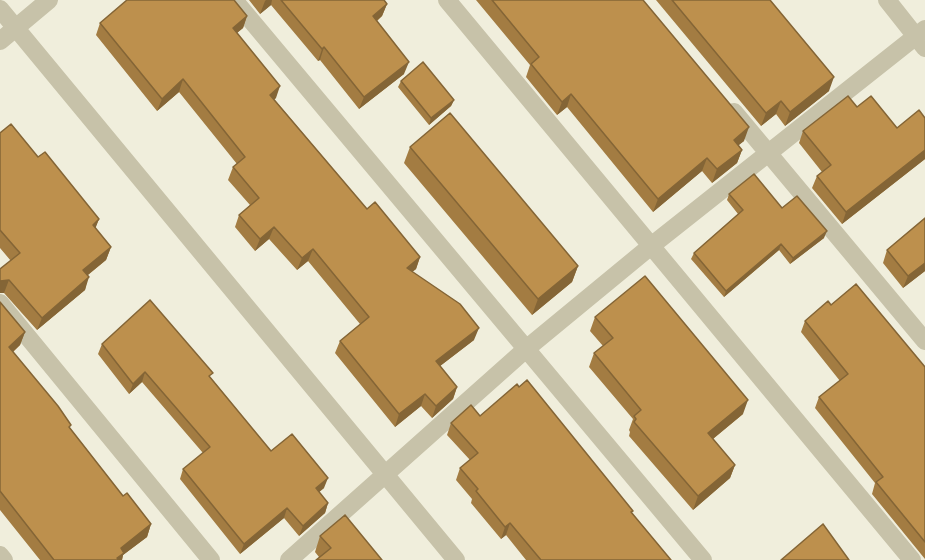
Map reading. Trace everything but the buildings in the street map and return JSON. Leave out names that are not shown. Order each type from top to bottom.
[{"type":"street","points":[[0,41],[50,0]]},
{"type":"street","points":[[234,0],[703,560]]},
{"type":"street","points":[[447,0],[912,560]]},
{"type":"street","points":[[289,560],[526,349],[768,154],[922,38],[887,0]]},
{"type":"street","points":[[0,9],[456,560]]},
{"type":"street","points":[[723,100],[925,341]]},
{"type":"street","points":[[0,303],[211,560]]},
{"type":"street","points":[[0,555],[4,560]]}]
